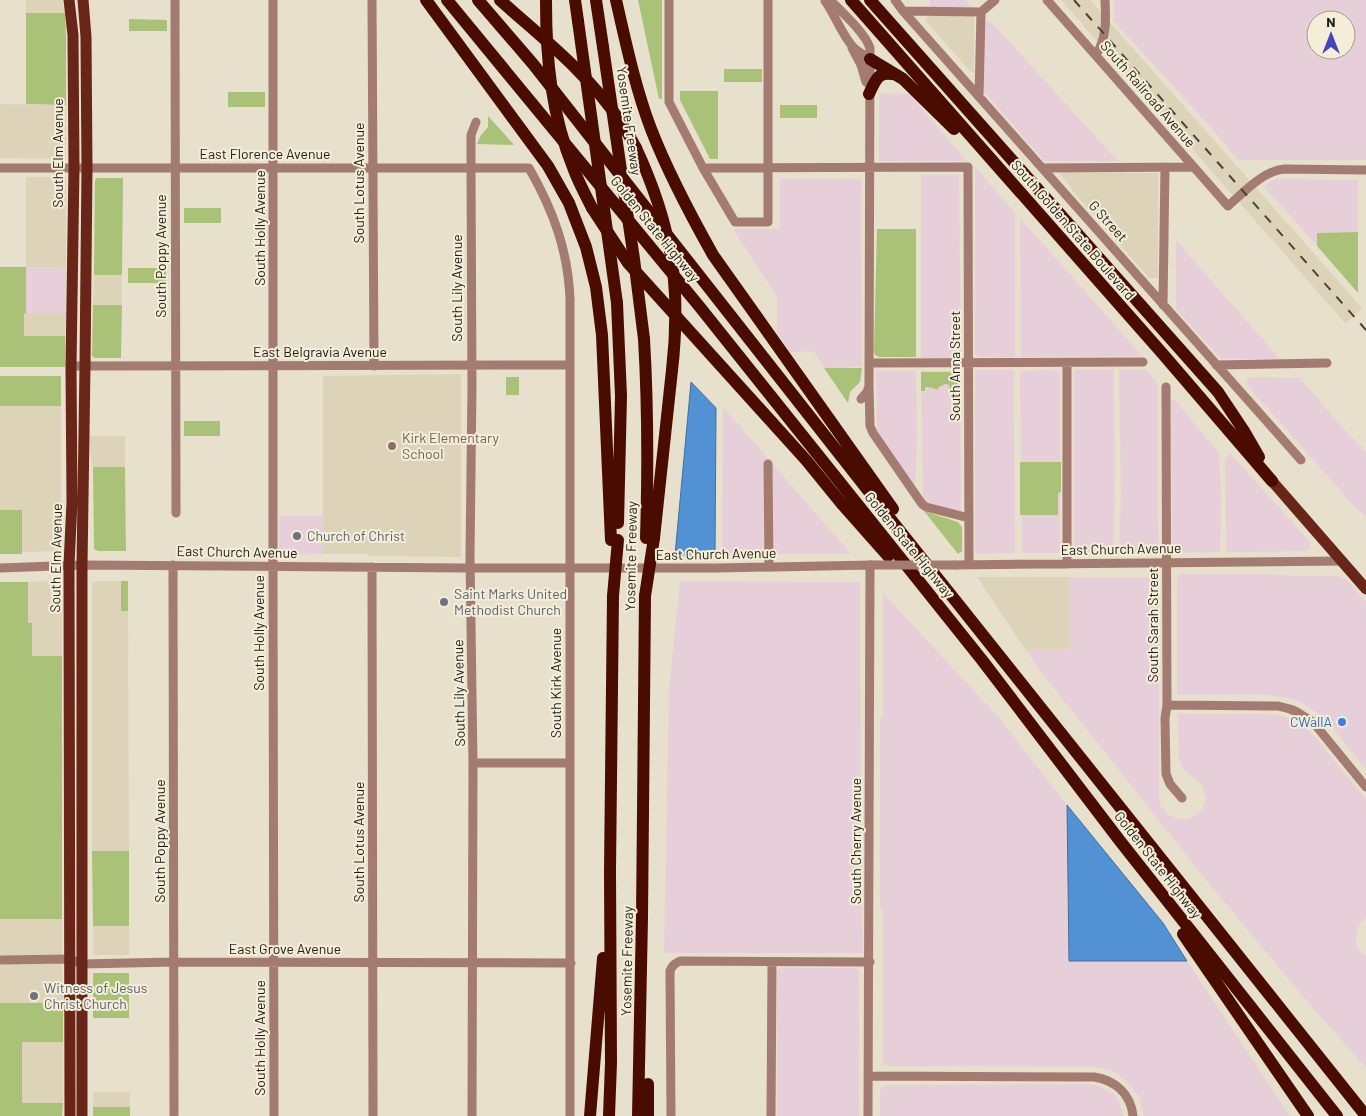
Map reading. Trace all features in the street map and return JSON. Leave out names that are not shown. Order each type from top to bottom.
[{"type":"highway","points":[[426,0],[548,166],[569,203],[586,247],[596,287],[602,335],[614,540]]},
{"type":"highway","name":"Golden State Highway","points":[[447,0],[699,306],[982,660],[1120,841],[1338,1116]]},
{"type":"highway","name":"Golden State Highway","points":[[478,0],[533,64],[1366,1116]]},
{"type":"highway","points":[[500,0],[567,59],[587,80],[620,122],[636,148],[659,206],[673,268],[676,324],[672,370],[650,538]]},
{"type":"highway","points":[[546,0],[547,55],[554,108],[565,146],[574,172],[592,208],[628,263],[982,660]]},
{"type":"highway","name":"Yosemite Freeway","points":[[575,0],[616,303],[622,396],[614,540],[610,871],[611,1063],[609,1116]]},
{"type":"highway","name":"Yosemite Freeway","points":[[596,0],[632,241],[644,339],[647,390],[650,538],[645,596],[638,1116]]},
{"type":"highway","points":[[616,0],[636,83],[650,127],[676,188],[713,255],[901,520],[969,608],[996,651]]},
{"type":"highway","name":"South Golden State Boulevard","points":[[851,0],[1272,481]]},
{"type":"highway","name":"South Golden State Boulevard","points":[[870,0],[1218,392],[1244,431],[1272,481]]},
{"type":"highway","points":[[879,0],[910,44]]},
{"type":"highway","points":[[870,59],[897,74],[916,90],[1051,227]]},
{"type":"highway","points":[[869,94],[881,74],[885,72],[897,74]]},
{"type":"highway","points":[[1120,841],[1308,1116]]},
{"type":"highway","points":[[590,1116],[610,871]]},
{"type":"highway","points":[[642,918],[647,998],[648,1116]]},
{"type":"highway","points":[[1302,1034],[1366,1102]]},
{"type":"main road","name":"South Elm Avenue","points":[[70,0],[73,35],[74,168],[71,366],[72,502],[69,565],[70,1116]]},
{"type":"main road","name":"South Elm Avenue","points":[[82,1116],[82,565],[87,168],[86,37],[83,0]]},
{"type":"main road","name":"South Golden State Boulevard","points":[[1272,481],[1366,589]]},
{"type":"street","name":"South Poppy Avenue","points":[[175,0],[176,513]]},
{"type":"street","name":"South Holly Avenue","points":[[273,0],[274,1116]]},
{"type":"street","name":"South Lotus Avenue","points":[[372,0],[374,366]]},
{"type":"street","points":[[669,0],[669,102],[702,168],[734,222],[768,222],[768,0]]},
{"type":"street","points":[[824,0],[832,11],[861,65],[869,94]]},
{"type":"street","points":[[830,0],[865,38],[870,48],[870,426],[922,504],[926,507],[969,518]]},
{"type":"street","name":"G Street","points":[[895,0],[1301,460]]},
{"type":"street","points":[[903,11],[981,12],[995,0]]},
{"type":"street","name":"South Railroad Avenue","points":[[1047,0],[1228,206],[1274,170],[1366,170]]},
{"type":"street","points":[[1096,55],[1101,47],[1106,29],[1105,0]]},
{"type":"street","points":[[979,97],[981,12]]},
{"type":"street","points":[[848,41],[859,52],[870,59]]},
{"type":"street","name":"South Lily Avenue","points":[[472,1116],[473,763],[470,568],[472,366],[470,168],[471,134],[476,122]]},
{"type":"street","points":[[1042,168],[1194,166]]},
{"type":"street","name":"South Anna Street","points":[[869,168],[968,167],[969,565]]},
{"type":"street","points":[[1164,305],[1165,167]]},
{"type":"street","name":"East Florence Avenue","points":[[0,168],[529,168]]},
{"type":"street","name":"South Kirk Avenue","points":[[529,168],[535,177],[562,242],[569,277],[570,299],[570,1116]]},
{"type":"street","points":[[702,168],[869,168]]},
{"type":"street","points":[[869,363],[1143,362]]},
{"type":"street","points":[[1067,363],[1068,564]]},
{"type":"street","points":[[1216,365],[1327,363]]},
{"type":"street","name":"East Belgravia Avenue","points":[[71,366],[570,365]]},
{"type":"street","points":[[862,399],[869,386]]},
{"type":"street","name":"South Sarah Street","points":[[1166,387],[1166,774],[1170,784],[1182,798]]},
{"type":"street","points":[[768,464],[769,567]]},
{"type":"street","name":"East Church Avenue","points":[[0,568],[69,565],[470,568],[769,567],[1343,561]]},
{"type":"street","name":"South Poppy Avenue","points":[[173,565],[174,1116]]},
{"type":"street","name":"South Cherry Avenue","points":[[868,1116],[871,565]]},
{"type":"street","name":"South Lotus Avenue","points":[[372,567],[373,1116]]},
{"type":"street","points":[[1167,705],[1269,705],[1290,709],[1313,722],[1366,787]]},
{"type":"street","points":[[473,763],[570,763]]},
{"type":"street","name":"East Grove Avenue","points":[[0,960],[70,959],[82,964],[174,962],[571,963]]},
{"type":"street","points":[[671,1116],[670,972],[675,964],[680,961],[870,962]]},
{"type":"street","points":[[771,1116],[772,962]]},
{"type":"street","points":[[868,1076],[1094,1077],[1109,1081],[1120,1088],[1130,1102],[1133,1116]]},
{"type":"shaded area","points":[[26,0],[62,0],[65,13],[26,13]]},
{"type":"shaded area","points":[[930,0],[965,0],[972,8],[930,8]]},
{"type":"shaded area","points":[[1061,0],[1090,0],[1362,308],[1346,324]]},
{"type":"shaded area","points":[[1114,0],[1366,0],[1366,160],[1238,160],[1114,21]]},
{"type":"shaded area","points":[[929,16],[974,16],[974,73],[970,71],[926,21],[926,18]]},
{"type":"shaded area","points":[[984,21],[991,22],[1118,161],[1044,161],[983,90]]},
{"type":"shaded area","points":[[879,93],[909,94],[967,161],[879,161]]},
{"type":"shaded area","points":[[0,104],[66,105],[66,159],[0,158]]},
{"type":"shaded area","points":[[975,167],[1015,213],[1015,357],[978,357],[975,354]]},
{"type":"shaded area","points":[[1059,172],[1158,173],[1158,278],[1149,278],[1077,196]]},
{"type":"shaded area","points":[[921,175],[959,175],[961,355],[957,358],[921,358]]},
{"type":"shaded area","points":[[26,177],[66,177],[66,268],[26,267]]},
{"type":"shaded area","points":[[780,179],[861,179],[862,367],[824,368],[813,351],[790,352],[777,332],[777,297],[733,229],[780,229]]},
{"type":"shaded area","points":[[1277,179],[1358,180],[1358,232],[1318,233],[1317,246],[1264,186]]},
{"type":"shaded area","points":[[1020,218],[1142,356],[1021,357]]},
{"type":"shaded area","points":[[1176,240],[1280,359],[1221,359],[1176,309]]},
{"type":"shaded area","points":[[26,267],[66,268],[66,313],[26,313]]},
{"type":"shaded area","points":[[94,275],[122,275],[122,305],[93,305]]},
{"type":"shaded area","points":[[24,313],[66,313],[65,336],[24,336]]},
{"type":"shaded area","points":[[1077,369],[1114,369],[1115,494],[1113,552],[1077,553],[1074,550],[1074,372]]},
{"type":"shaded area","points":[[1119,369],[1146,369],[1158,384],[1159,550],[1156,553],[1119,553],[1121,494]]},
{"type":"shaded area","points":[[975,370],[1014,370],[1015,553],[979,554],[975,550]]},
{"type":"shaded area","points":[[1057,370],[1060,373],[1060,553],[1022,553],[1020,371]]},
{"type":"shaded area","points":[[876,371],[916,371],[917,440],[915,488],[877,431]]},
{"type":"shaded area","points":[[921,371],[957,371],[960,374],[961,512],[928,505],[923,501]]},
{"type":"shaded area","name":"Kirk Elementary School","points":[[461,374],[461,557],[323,554],[323,376]]},
{"type":"shaded area","points":[[1248,377],[1300,378],[1366,452],[1366,517],[1246,384]]},
{"type":"shaded area","points":[[1171,400],[1175,400],[1219,453],[1221,497],[1220,552],[1175,553],[1172,549]]},
{"type":"shaded area","points":[[0,406],[61,406],[61,546],[57,551],[22,552],[22,510],[0,510]]},
{"type":"shaded area","points":[[723,407],[851,554],[722,554]]},
{"type":"shaded area","points":[[89,436],[125,436],[125,467],[92,467]]},
{"type":"shaded area","points":[[1230,453],[1310,542],[1309,549],[1304,551],[1226,552],[1225,459]]},
{"type":"shaded area","points":[[279,516],[324,516],[323,554],[283,555],[279,551]]},
{"type":"shaded area","points":[[1181,574],[1338,576],[1346,579],[1366,602],[1366,769],[1325,719],[1300,702],[1289,698],[1267,695],[1177,695],[1178,576]]},
{"type":"shaded area","points":[[977,577],[1069,577],[1069,649],[1025,649]]},
{"type":"shaded area","points":[[1069,577],[1159,577],[1159,801],[1167,814],[1184,820],[1191,818],[1202,810],[1206,798],[1201,783],[1184,770],[1179,760],[1178,714],[1267,714],[1280,715],[1292,719],[1314,736],[1366,799],[1366,918],[1357,929],[1356,939],[1357,946],[1366,956],[1366,1068],[1306,1000],[1210,885],[1025,649],[1069,649]]},
{"type":"shaded area","points":[[58,581],[62,585],[62,656],[32,656],[32,623],[28,623],[28,582]]},
{"type":"shaded area","points":[[96,581],[121,581],[121,611],[128,611],[129,851],[92,851],[92,584]]},
{"type":"shaded area","points":[[680,581],[860,582],[863,953],[664,953],[669,689]]},
{"type":"shaded area","points":[[883,593],[999,718],[1067,805],[1069,961],[1187,961],[1290,1116],[1144,1116],[1139,1097],[1131,1086],[1119,1075],[1097,1067],[885,1065],[883,1060],[883,909],[880,909],[880,718],[883,717]]},
{"type":"shaded area","points":[[0,919],[62,919],[62,955],[0,955]]},
{"type":"shaded area","points":[[93,926],[129,926],[129,955],[93,955]]},
{"type":"shaded area","points":[[0,964],[62,964],[63,1003],[0,1003]]},
{"type":"shaded area","points":[[779,968],[856,968],[859,970],[859,1116],[777,1116],[777,971]]},
{"type":"shaded area","points":[[22,1042],[63,1042],[63,1103],[22,1103]]},
{"type":"shaded area","points":[[1090,1084],[1114,1094],[1124,1116],[880,1116],[880,1092],[882,1087],[886,1085]]},
{"type":"shaded area","points":[[93,1092],[130,1092],[130,1107],[93,1107]]},
{"type":"green space","points":[[638,0],[662,0],[662,99],[659,99]]},
{"type":"green space","points":[[26,13],[65,13],[66,105],[26,104]]},
{"type":"green space","points":[[129,19],[167,20],[167,31],[129,31]]},
{"type":"green space","points":[[724,69],[762,69],[762,82],[724,82]]},
{"type":"green space","points":[[680,91],[718,91],[718,159],[710,159],[680,100]]},
{"type":"green space","points":[[228,92],[265,92],[265,107],[228,107]]},
{"type":"green space","points":[[780,105],[817,105],[817,118],[780,118]]},
{"type":"green space","points":[[488,116],[514,145],[477,144],[481,135],[488,127]]},
{"type":"green space","points":[[97,178],[123,178],[122,275],[94,275],[95,180]]},
{"type":"green space","points":[[184,208],[221,208],[221,223],[184,223]]},
{"type":"green space","points":[[877,229],[916,229],[916,357],[879,357],[875,355]]},
{"type":"green space","points":[[1358,232],[1358,293],[1317,246],[1317,233]]},
{"type":"green space","points":[[0,267],[26,267],[24,336],[65,336],[65,367],[0,367]]},
{"type":"green space","points":[[128,268],[166,268],[166,283],[128,283]]},
{"type":"green space","points":[[93,305],[122,305],[121,358],[95,358],[92,356]]},
{"type":"green space","points":[[824,368],[862,368],[860,382],[850,392],[848,403]]},
{"type":"green space","points":[[921,372],[958,372],[958,390],[949,390],[949,385],[945,384],[937,390],[926,387],[925,391],[921,391]]},
{"type":"green space","points":[[0,376],[61,376],[61,406],[0,406]]},
{"type":"green space","points":[[506,377],[519,377],[519,395],[506,395]]},
{"type":"green space","points":[[184,421],[220,421],[220,436],[184,436]]},
{"type":"green space","points":[[1020,462],[1061,462],[1061,492],[1058,493],[1058,515],[1020,515]]},
{"type":"green space","points":[[93,467],[125,467],[126,551],[98,551],[94,549]]},
{"type":"green space","points":[[0,510],[22,510],[22,554],[0,554]]},
{"type":"green space","points":[[924,511],[958,522],[962,527],[962,551],[958,554]]},
{"type":"green space","points":[[121,581],[128,581],[128,611],[121,611]]},
{"type":"green space","points":[[0,582],[28,582],[28,623],[32,623],[32,656],[62,656],[62,919],[0,919]]},
{"type":"green space","points":[[92,851],[129,851],[129,926],[93,926]]},
{"type":"green space","points":[[93,973],[129,973],[129,1018],[93,1018]]},
{"type":"green space","points":[[0,1003],[63,1003],[63,1042],[22,1042],[22,1103],[63,1103],[62,1116],[0,1116]]},
{"type":"green space","points":[[93,1107],[130,1107],[130,1116],[93,1116]]},
{"type":"water","points":[[691,382],[716,408],[715,555],[675,555]]},
{"type":"water","points":[[1067,805],[1163,923],[1187,961],[1069,961]]},
{"type":"railway","points":[[1074,0],[1366,330]]},
{"type":"place","name":"Kirk Elementary School","points":[[392,446]]},
{"type":"place","name":"Church of Christ","points":[[297,536]]},
{"type":"place","name":"Saint Marks United Methodist Church","points":[[444,602]]},
{"type":"place","name":"CWallA","points":[[1342,722]]},
{"type":"place","name":"Witness of Jesus Christ Church","points":[[34,996]]}]
